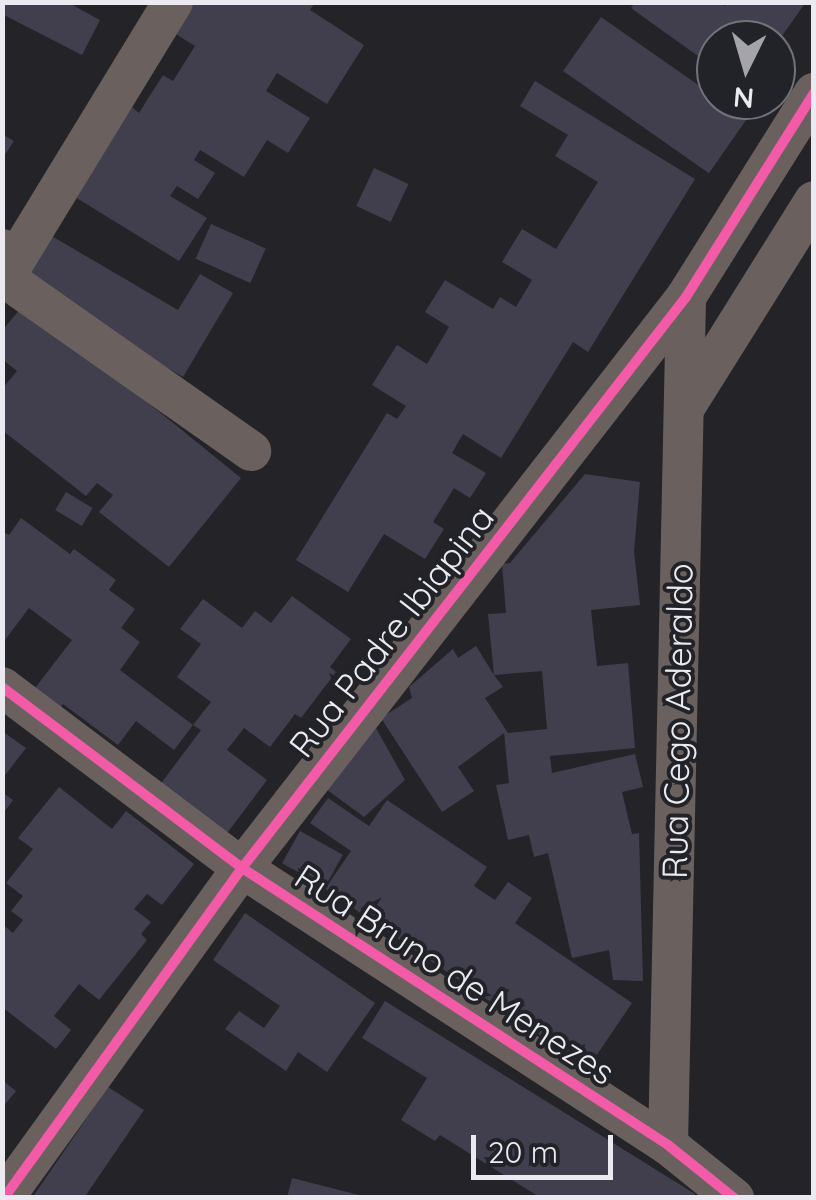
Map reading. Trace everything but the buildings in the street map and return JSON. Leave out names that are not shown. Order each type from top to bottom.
[{"type":"street","points":[[173,2],[3,270],[251,451]]},
{"type":"street","name":"Rua Padre Ibiapina","points":[[4,1198],[242,868],[686,297],[814,93]]},
{"type":"street","points":[[684,410],[814,201]]},
{"type":"street","name":"Rua Cego Aderaldo","points":[[668,1145],[686,297]]},
{"type":"street","name":"Rua Bruno de Menezes","points":[[2,688],[242,868],[668,1145],[734,1198]]},
{"type":"cycle path","points":[[4,1198],[242,868],[686,297],[814,93]]},
{"type":"cycle path","points":[[2,687],[242,868],[668,1145],[734,1198]]}]
